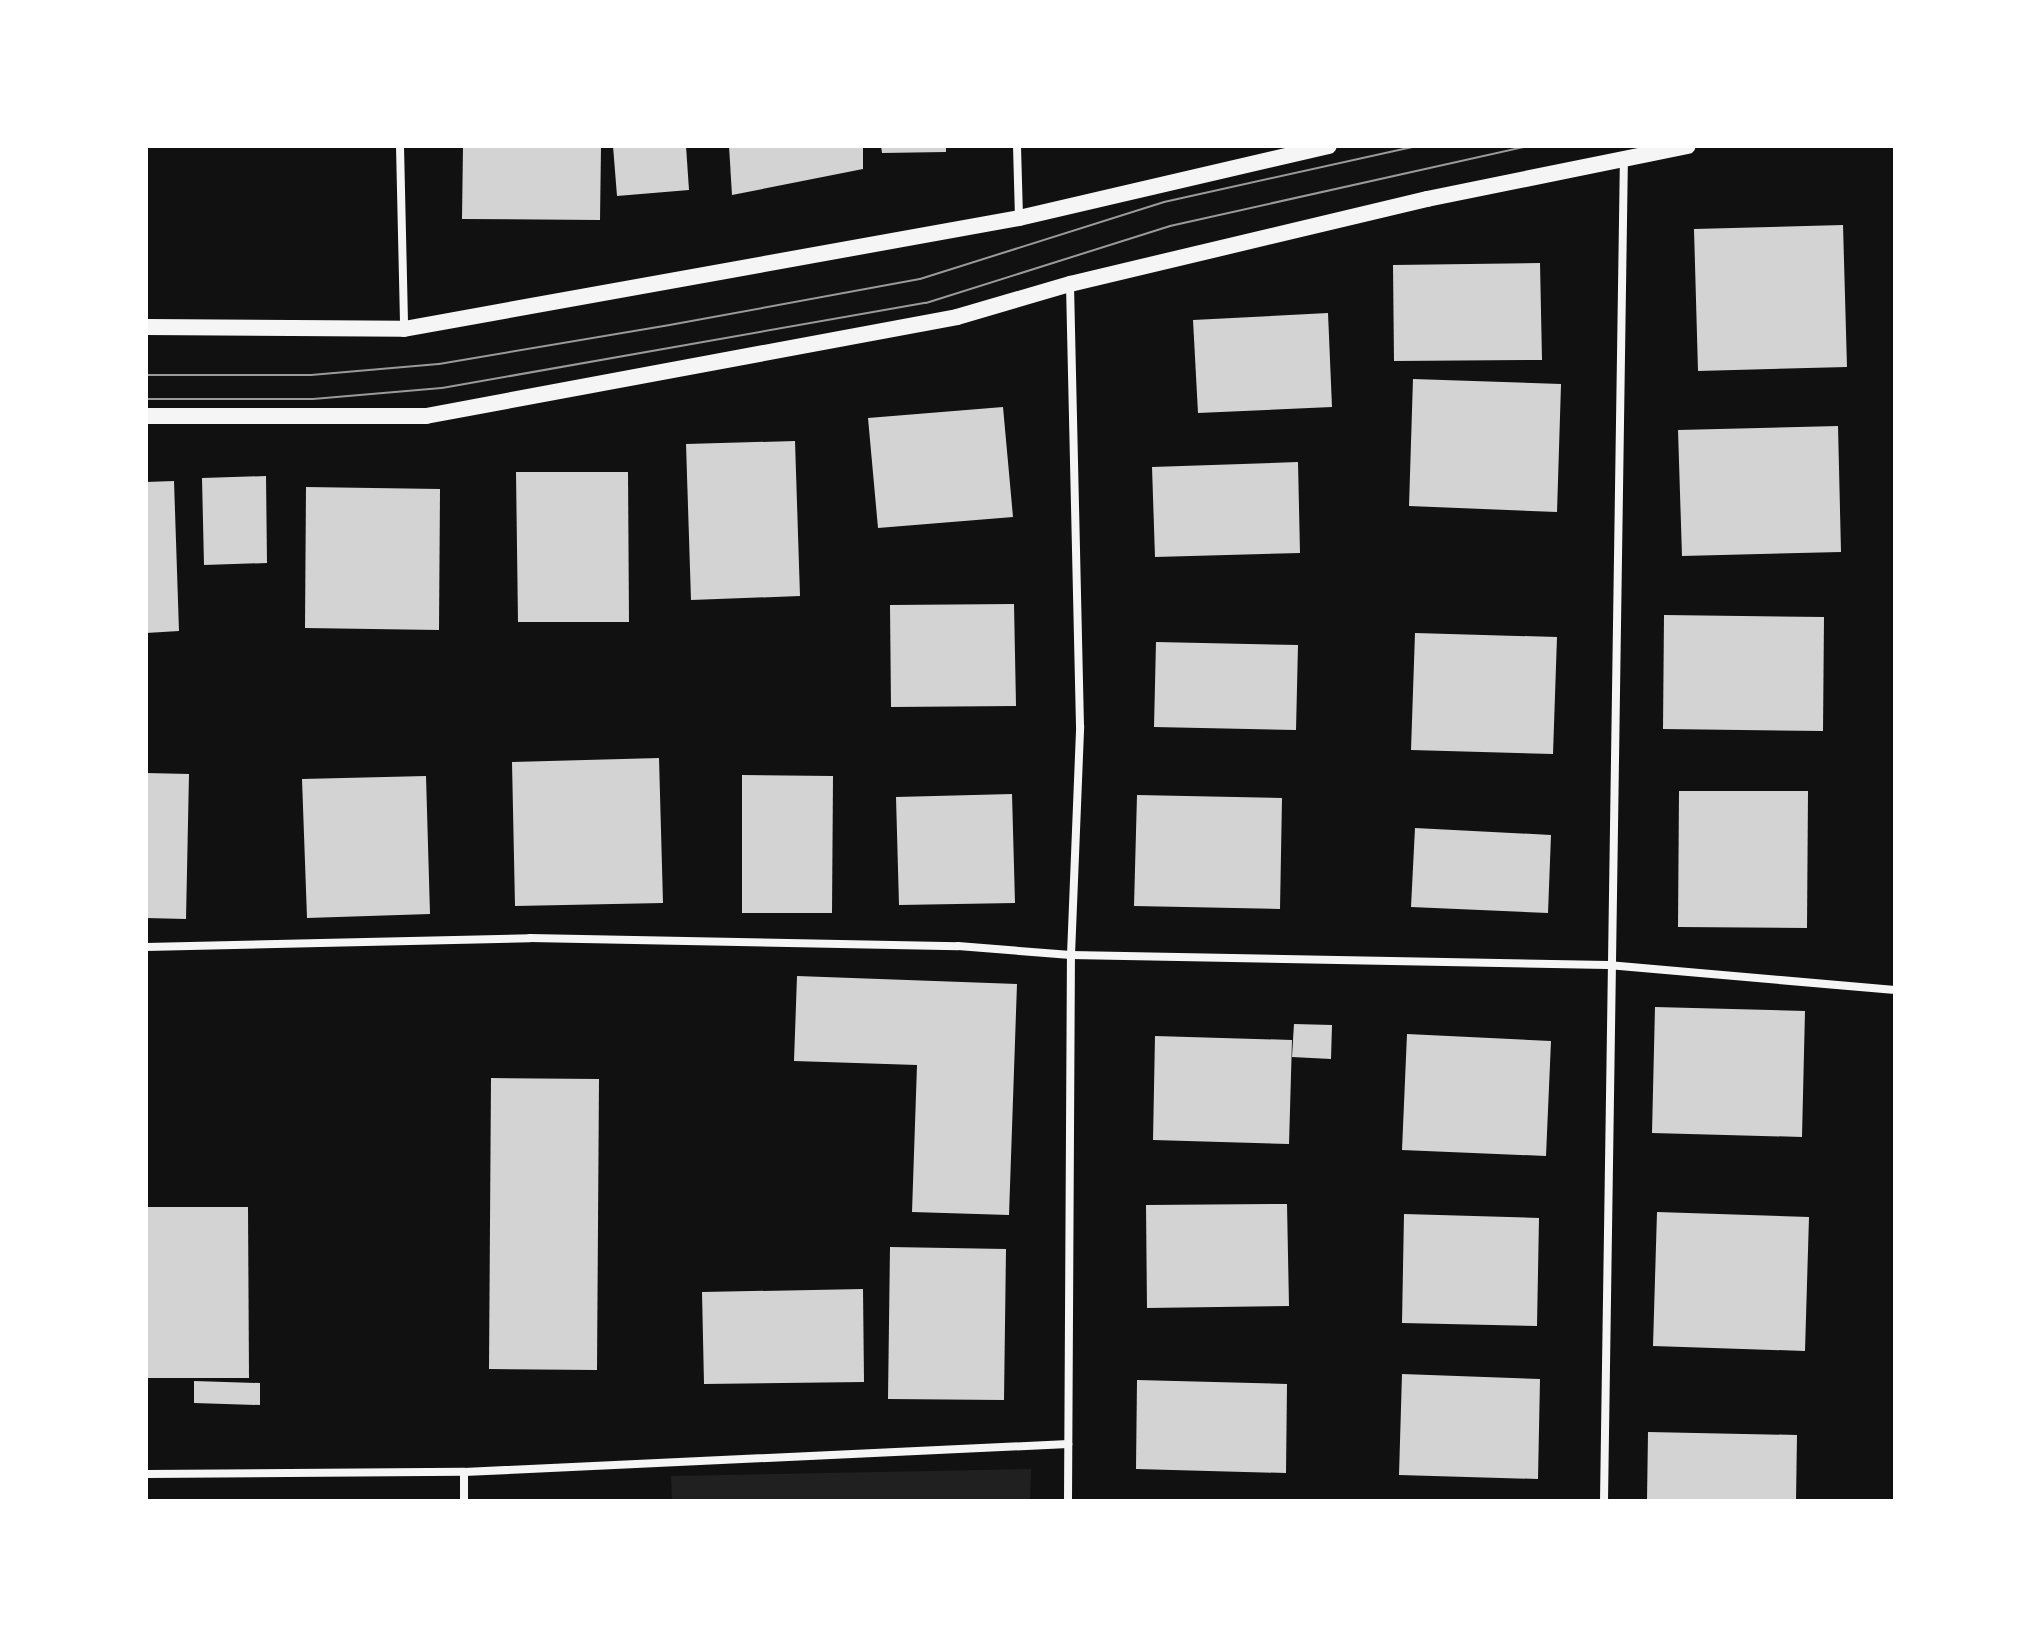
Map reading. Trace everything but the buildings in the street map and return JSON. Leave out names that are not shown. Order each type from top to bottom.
[{"type":"main road","points":[[146,327],[404,329],[1019,218],[1329,146]]},
{"type":"main road","points":[[146,416],[426,416],[957,317],[1070,284],[1427,199],[1688,146]]},
{"type":"street","points":[[400,146],[404,329]]},
{"type":"street","points":[[1017,146],[1019,218]]},
{"type":"street","points":[[1604,1501],[1608,965],[1624,159]]},
{"type":"street","points":[[1068,1501],[1071,955],[1080,726],[1070,284]]},
{"type":"street","points":[[146,947],[530,938],[958,946],[1071,955],[1608,965],[1895,990]]},
{"type":"street","points":[[146,1474],[464,1472],[1068,1444]]},
{"type":"street","points":[[464,1472],[464,1501]]},
{"type":"shaded area","points":[[1031,1469],[1030,1501],[672,1501],[671,1476]]},
{"type":"tram line","points":[[146,375],[311,375],[439,364],[664,326],[920,279],[1164,202],[1417,146]]},
{"type":"tram line","points":[[146,399],[313,399],[442,388],[926,303],[1170,226],[1527,146]]}]
